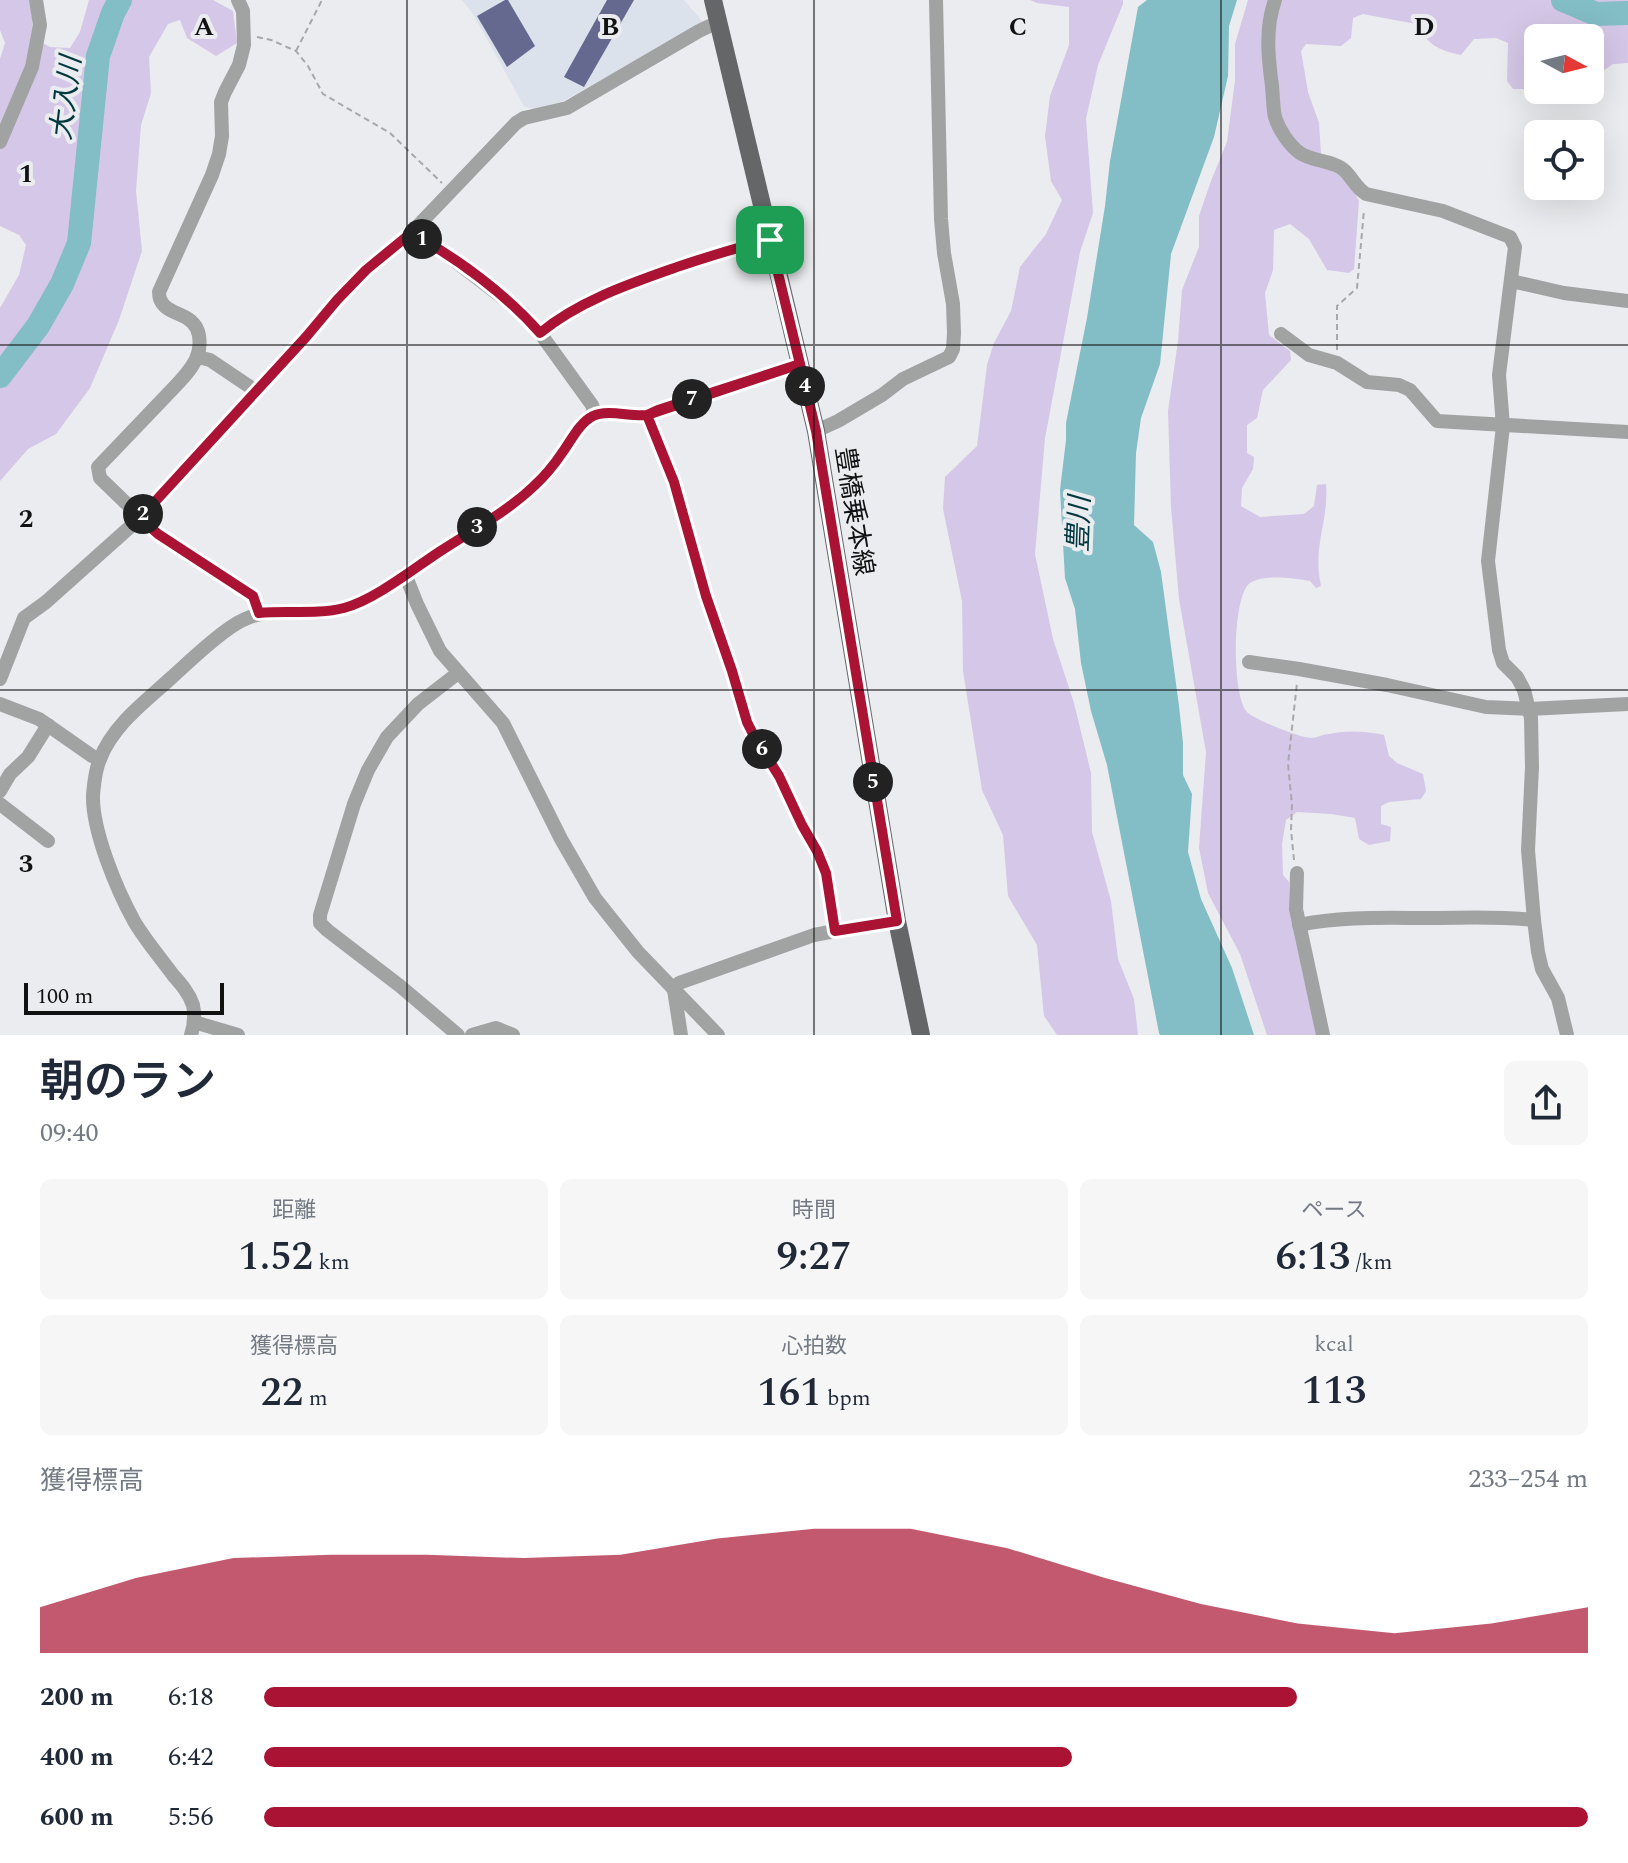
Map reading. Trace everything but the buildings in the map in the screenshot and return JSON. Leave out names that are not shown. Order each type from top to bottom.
[{"type":"main road","name":"豊橋乗本線","points":[[713,0],[816,431],[897,921],[921,1035]]},
{"type":"street","points":[[0,142],[32,67],[40,25],[36,0]]},
{"type":"street","points":[[238,0],[243,11],[245,35],[239,65],[221,102],[222,136],[215,164],[159,292],[159,300],[165,308],[193,323],[198,330],[198,357],[183,378],[98,467],[100,478],[140,518],[158,534],[253,596],[259,613]]},
{"type":"street","points":[[816,431],[871,402],[903,379],[949,357],[953,349],[953,304],[941,219],[936,0]]},
{"type":"street","points":[[1275,0],[1268,30],[1275,117],[1297,151],[1308,158],[1338,166],[1366,194],[1443,211],[1510,237],[1515,247],[1499,375],[1503,426],[1488,561],[1499,650],[1503,663],[1517,677],[1524,690],[1531,718],[1528,850],[1534,920],[1542,969],[1558,998],[1567,1035]]},
{"type":"street","points":[[0,679],[24,618],[140,518],[337,300],[366,270],[411,233],[516,123],[524,118],[567,108],[718,22]]},
{"type":"street","points":[[411,233],[434,245],[523,313],[592,405],[595,414]]},
{"type":"street","points":[[540,333],[556,319],[645,278],[770,240]]},
{"type":"street","points":[[1511,281],[1564,293],[1628,301]]},
{"type":"street","points":[[1281,334],[1309,355],[1337,363],[1367,382],[1399,385],[1410,390],[1437,421],[1628,432]]},
{"type":"street","points":[[198,357],[210,360],[256,391]]},
{"type":"street","points":[[238,1035],[193,1028],[193,1007],[187,992],[135,923],[118,888],[96,823],[93,799],[100,759],[112,736],[126,719],[229,628],[259,613],[325,612],[348,607],[405,574],[522,497],[547,474],[575,433],[595,414],[647,415],[800,364]]},
{"type":"street","points":[[647,415],[674,482],[706,596],[747,722],[779,776],[826,873],[835,931]]},
{"type":"street","points":[[405,574],[440,651],[503,723],[561,839],[595,898],[638,952],[718,1035]]},
{"type":"street","points":[[1249,662],[1387,685],[1486,707],[1529,709],[1628,704]]},
{"type":"street","points":[[458,673],[418,704],[387,737],[368,770],[354,804],[320,915],[320,923],[327,930],[458,1035]]},
{"type":"street","points":[[0,704],[39,719],[100,759]]},
{"type":"street","points":[[0,791],[10,774],[28,757],[48,725]]},
{"type":"street","points":[[0,804],[48,841]]},
{"type":"street","points":[[1297,873],[1296,909],[1323,1035]]},
{"type":"street","points":[[1299,925],[1368,918],[1506,917],[1534,920]]},
{"type":"street","points":[[681,1035],[674,990],[679,983],[814,935],[897,921]]},
{"type":"street","points":[[472,1035],[496,1028],[513,1035]]},
{"type":"path","points":[[296,51],[322,0]]},
{"type":"path","points":[[245,35],[271,40],[296,51],[323,94],[390,133],[451,192]]},
{"type":"path","points":[[1337,363],[1337,306],[1357,288],[1366,194]]},
{"type":"path","points":[[1297,873],[1288,764],[1299,669]]},
{"type":"shaded area","points":[[0,0],[30,0],[34,38],[50,47],[70,48],[80,32],[89,0],[213,0],[233,11],[237,43],[216,56],[187,38],[180,20],[168,24],[149,57],[151,93],[141,125],[136,191],[142,251],[119,320],[90,388],[56,434],[28,449],[0,481],[0,308],[19,275],[26,245],[19,235],[0,226],[0,59],[5,43],[0,30]]},
{"type":"shaded area","points":[[462,0],[684,0],[704,23],[563,101],[534,109],[524,106],[473,14]]},
{"type":"shaded area","points":[[1030,0],[1123,0],[1098,65],[1086,119],[1093,213],[1080,252],[1045,438],[1035,554],[1053,639],[1074,703],[1091,773],[1092,832],[1111,901],[1118,959],[1134,999],[1138,1035],[1057,1035],[1044,1016],[1037,945],[1008,896],[1003,835],[982,790],[963,671],[962,601],[943,509],[945,477],[977,446],[987,365],[994,343],[1011,311],[1020,267],[1046,234],[1062,200],[1051,181],[1045,136],[1050,96],[1069,45],[1069,7]]},
{"type":"shaded area","points":[[1248,0],[1628,0],[1628,63],[1613,64],[1604,70],[1604,24],[1524,24],[1524,89],[1513,89],[1507,81],[1508,43],[1496,38],[1474,39],[1461,55],[1434,46],[1416,24],[1363,14],[1353,18],[1351,38],[1341,46],[1306,44],[1301,51],[1308,92],[1319,123],[1321,154],[1329,170],[1340,175],[1359,201],[1354,269],[1349,273],[1327,270],[1309,239],[1290,224],[1274,230],[1273,270],[1265,293],[1269,335],[1290,351],[1291,360],[1263,390],[1257,418],[1247,425],[1247,453],[1254,457],[1253,469],[1242,488],[1241,506],[1260,517],[1304,514],[1314,506],[1317,485],[1326,484],[1318,559],[1321,586],[1316,588],[1310,581],[1279,578],[1263,578],[1250,583],[1244,591],[1237,626],[1239,688],[1242,704],[1248,713],[1298,735],[1311,738],[1363,732],[1384,735],[1389,756],[1397,763],[1423,774],[1426,791],[1421,799],[1389,802],[1381,806],[1381,824],[1391,827],[1390,841],[1369,845],[1359,839],[1355,818],[1297,812],[1286,820],[1282,844],[1283,875],[1289,882],[1289,909],[1298,937],[1316,1035],[1267,1035],[1240,954],[1208,893],[1199,848],[1206,752],[1179,599],[1171,507],[1168,411],[1182,290],[1199,247],[1199,216],[1227,142],[1235,80],[1235,44]]},
{"type":"water","name":"豊川","points":[[1147,0],[1237,0],[1229,26],[1228,76],[1214,137],[1171,254],[1160,364],[1141,418],[1136,453],[1134,525],[1153,542],[1161,572],[1179,706],[1183,775],[1192,794],[1188,852],[1201,899],[1232,968],[1254,1035],[1159,1033],[1107,765],[1081,663],[1075,609],[1065,578],[1060,490],[1066,423],[1087,318],[1110,161],[1138,7]]},
{"type":"waterway","name":"大入川","points":[[0,376],[38,326],[62,284],[79,243],[98,56],[120,0]]},
{"type":"waterway","points":[[1563,0],[1596,14],[1628,13]]},
{"type":"route","points":[[770,240],[645,278],[556,319],[540,333],[523,313],[493,289],[434,245],[411,233],[366,270],[337,300],[140,518],[158,534],[253,596],[259,613],[325,612],[348,607],[369,597],[522,497],[547,474],[575,433],[595,414],[647,415],[800,364],[816,431],[897,921],[835,931],[826,873],[791,797],[747,722],[706,596],[674,482],[647,415],[658,410],[800,364],[770,240]]}]
